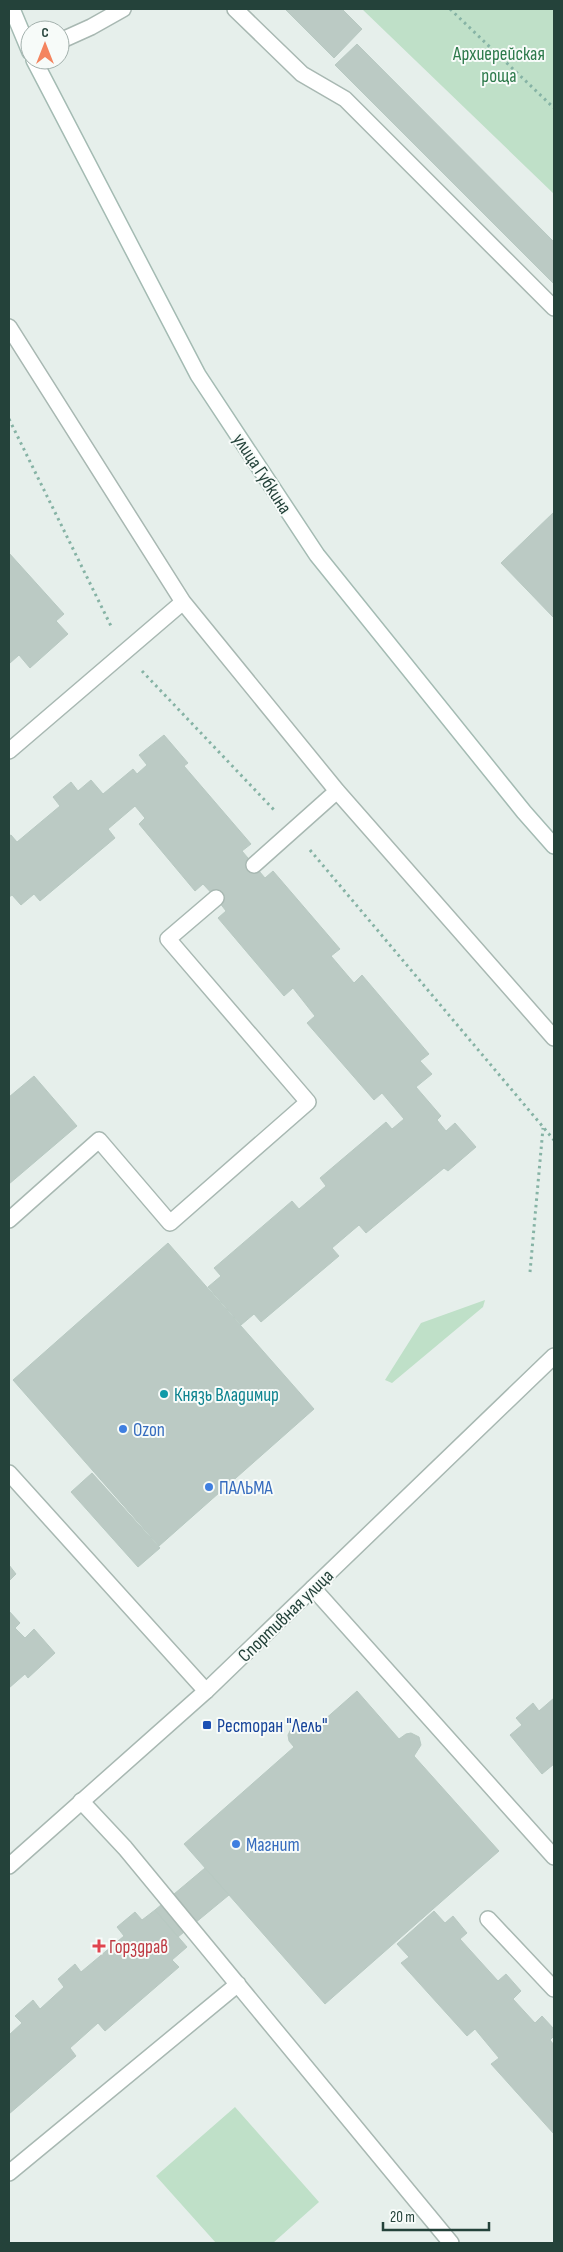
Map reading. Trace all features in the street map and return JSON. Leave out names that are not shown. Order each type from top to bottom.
[{"type":"main road","points":[[12,9],[20,28]]},
{"type":"main road","points":[[70,36],[123,9]]},
{"type":"main road","points":[[235,9],[302,74],[345,99],[554,308]]},
{"type":"main road","name":"улица Губкина","points":[[39,70],[198,375],[317,556],[524,812],[554,846]]},
{"type":"main road","points":[[9,328],[183,602],[337,791],[554,1038]]},
{"type":"main road","points":[[9,751],[123,651],[183,602]]},
{"type":"main road","points":[[254,865],[337,791]]},
{"type":"main road","points":[[9,1220],[99,1140],[170,1224],[308,1102],[168,939],[216,898]]},
{"type":"main road","name":"Спортивная улица","points":[[9,1866],[206,1691],[554,1356]]},
{"type":"main road","points":[[9,1473],[206,1691]]},
{"type":"main road","points":[[313,1588],[554,1857]]},
{"type":"main road","points":[[81,1801],[125,1848],[451,2243]]},
{"type":"main road","points":[[488,1918],[554,1989]]},
{"type":"main road","points":[[9,2172],[238,1984]]},
{"type":"path","points":[[450,9],[554,108]]},
{"type":"path","points":[[9,419],[123,651],[293,831],[554,1140]]},
{"type":"path","points":[[530,1272],[544,1128]]},
{"type":"green space","name":"Архиерейская роща","points":[[362,9],[554,9],[554,194]]},
{"type":"green space","points":[[485,1300],[483,1307],[392,1383],[385,1380],[421,1323]]},
{"type":"green space","points":[[235,2107],[319,2202],[273,2243],[216,2243],[156,2176]]},
{"type":"building","points":[[285,9],[342,9],[362,29],[334,58]]},
{"type":"building","points":[[357,44],[554,242],[554,284],[335,65]]},
{"type":"building","points":[[554,512],[554,618],[501,563]]},
{"type":"building","points":[[9,553],[64,614],[56,621],[68,634],[30,668],[19,655],[10,663],[9,661]]},
{"type":"building","points":[[164,735],[188,763],[184,766],[251,844],[242,851],[265,878],[273,871],[340,949],[331,956],[354,983],[362,975],[429,1054],[420,1061],[432,1074],[416,1087],[441,1116],[437,1120],[446,1131],[455,1123],[476,1147],[448,1171],[444,1168],[366,1233],[359,1225],[332,1248],[339,1256],[261,1322],[254,1314],[241,1325],[208,1287],[221,1276],[214,1268],[292,1201],[299,1209],[326,1186],[320,1178],[386,1122],[392,1129],[404,1119],[382,1093],[374,1100],[307,1023],[315,1016],[293,988],[284,996],[218,918],[226,911],[216,898],[203,884],[195,891],[139,824],[145,818],[135,806],[108,829],[115,838],[40,901],[34,894],[21,905],[12,895],[9,897],[9,836],[11,835],[17,842],[60,806],[53,797],[71,782],[78,791],[91,780],[103,794],[133,769],[137,774],[147,765],[139,755]]},
{"type":"building","points":[[34,1076],[77,1126],[9,1184],[9,1097]]},
{"type":"building","name":"Князь Владимир","points":[[168,1243],[314,1409],[159,1546],[13,1380]]},
{"type":"building","points":[[92,1473],[160,1548],[138,1567],[71,1492]]},
{"type":"building","points":[[9,1565],[16,1574],[9,1581]]},
{"type":"building","points":[[9,1611],[20,1623],[15,1628],[25,1638],[34,1629],[55,1653],[28,1678],[25,1674],[9,1688]]},
{"type":"building","points":[[357,1691],[399,1739],[411,1733],[419,1737],[421,1745],[414,1756],[499,1851],[325,2004],[184,1844],[294,1747],[289,1741],[288,1735],[293,1725],[297,1722],[303,1722],[314,1729]]},
{"type":"building","points":[[554,1698],[554,1764],[542,1774],[510,1735],[522,1725],[516,1718],[533,1703],[539,1711]]},
{"type":"building","points":[[205,1868],[229,1895],[178,1937],[155,1910]]},
{"type":"building","points":[[155,1910],[187,1947],[172,1960],[179,1967],[105,2031],[98,2023],[70,2048],[76,2056],[9,2114],[9,2035],[22,2023],[15,2016],[33,2000],[40,2009],[64,1987],[58,1979],[75,1964],[81,1972],[124,1936],[117,1927],[135,1912],[142,1920]]},
{"type":"building","points":[[434,1911],[445,1923],[453,1916],[467,1933],[460,1939],[498,1981],[506,1974],[521,1991],[513,1999],[535,2023],[542,2016],[554,2029],[554,2036],[550,2040],[554,2045],[554,2134],[491,2064],[499,2058],[475,2029],[467,2036],[401,1963],[409,1957],[397,1944]]},
{"type":"place","name":"Князь Владимир","points":[[164,1394]]},
{"type":"place","name":"Ozon","points":[[123,1429]]},
{"type":"place","name":"ПАЛЬМА","points":[[209,1487]]},
{"type":"place","name":"Ресторан \"Лель\"","points":[[207,1725]]},
{"type":"place","name":"Магнит","points":[[236,1844]]},
{"type":"place","name":"Горздрав","points":[[99,1946]]}]
